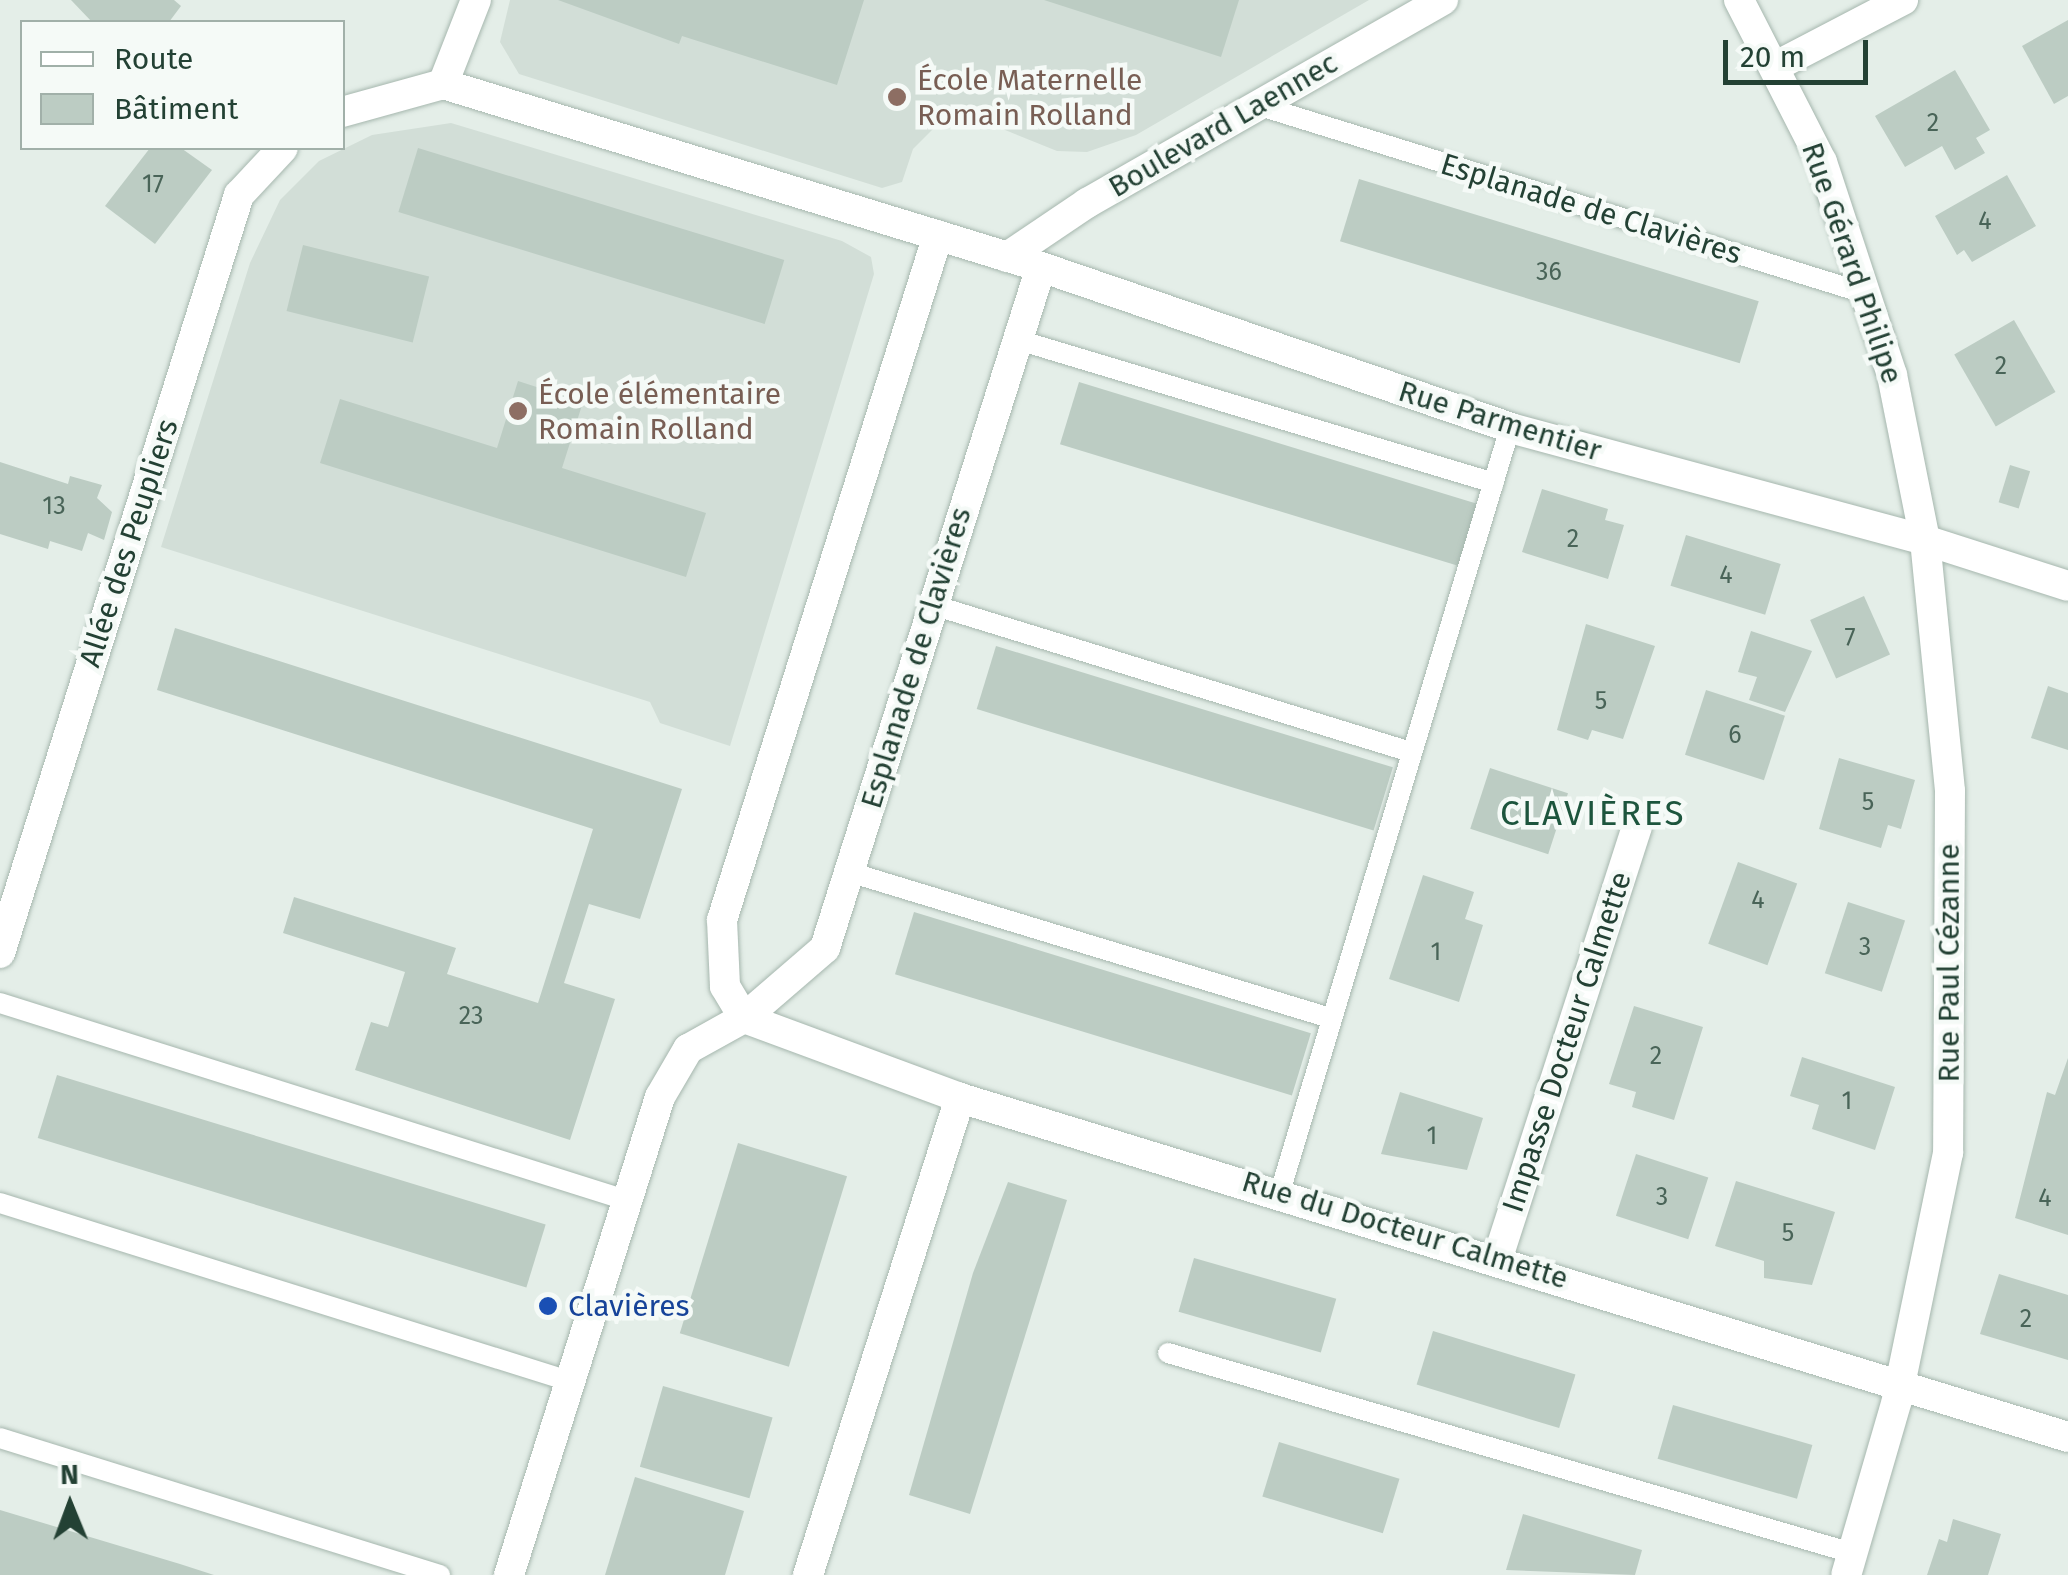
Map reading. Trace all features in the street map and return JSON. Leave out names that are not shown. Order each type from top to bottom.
[{"type":"street","points":[[444,84],[476,0]]},
{"type":"street","name":"Boulevard Laennec","points":[[1007,258],[1087,203],[1444,0]]},
{"type":"street","name":"Rue Gérard Philipe","points":[[1739,0],[1778,66],[1822,162],[1892,375],[1925,540]]},
{"type":"street","points":[[1778,66],[1903,0]]},
{"type":"street","points":[[345,111],[444,84],[938,235],[722,920],[725,986],[744,1018]]},
{"type":"street","name":"Allée des Peupliers","points":[[0,953],[240,195],[281,150]]},
{"type":"street","name":"Rue Parmentier","points":[[938,235],[1041,266],[1510,428],[1925,540],[2068,586]]},
{"type":"street","name":"Esplanade de Clavières","points":[[509,1575],[660,1097],[688,1049],[744,1018],[825,948],[1041,266]]},
{"type":"street","name":"Rue Paul Cézanne","points":[[1849,1564],[1900,1384],[1948,1153],[1950,791],[1925,540]]},
{"type":"street","name":"Impasse Docteur Calmette","points":[[1498,1257],[1637,826]]},
{"type":"street","name":"Rue du Docteur Calmette","points":[[744,1018],[960,1098],[1498,1257],[2068,1437]]},
{"type":"street","points":[[808,1575],[960,1098]]},
{"type":"lane","name":"Esplanade de Clavières","points":[[1257,105],[1867,294]]},
{"type":"lane","points":[[1015,339],[1494,483]]},
{"type":"lane","points":[[1280,1192],[1408,750],[1510,428]]},
{"type":"lane","points":[[932,604],[1408,750]]},
{"type":"lane","points":[[849,872],[1330,1018]]},
{"type":"lane","points":[[0,1003],[626,1200]]},
{"type":"lane","points":[[0,1203],[569,1381]]},
{"type":"lane","points":[[1168,1352],[1849,1564]]},
{"type":"lane","points":[[0,1438],[440,1575]]},
{"type":"shaded area","name":"École Maternelle Romain Rolland","points":[[510,0],[1369,0],[1136,135],[1087,152],[1057,151],[983,121],[958,120],[933,129],[913,149],[902,182],[882,188],[519,74],[500,42]]},
{"type":"shaded area","name":"École élémentaire Romain Rolland","points":[[451,123],[842,241],[871,257],[874,274],[730,746],[660,723],[650,702],[161,547],[250,263],[280,200],[319,161],[372,135]]},
{"type":"building","points":[[71,0],[174,0],[181,6],[170,20],[90,20]]},
{"type":"building","points":[[558,0],[864,0],[837,85],[682,36],[679,44]]},
{"type":"building","points":[[1044,0],[1239,0],[1221,57]]},
{"type":"building","points":[[2068,20],[2068,96],[2054,104],[2022,46]]},
{"type":"building","points":[[1955,70],[1990,130],[1976,138],[1985,153],[1955,170],[1942,146],[1905,167],[1875,116]]},
{"type":"building","points":[[418,148],[784,260],[765,324],[398,212]]},
{"type":"building","points":[[148,150],[184,150],[212,170],[155,244],[105,206]]},
{"type":"building","points":[[2007,175],[2036,226],[1972,262],[1964,250],[1957,255],[1935,216]]},
{"type":"building","points":[[1359,179],[1759,301],[1740,363],[1340,241]]},
{"type":"building","points":[[303,245],[429,276],[413,342],[287,311]]},
{"type":"building","points":[[2014,320],[2056,392],[1996,426],[1954,354]]},
{"type":"building","points":[[518,381],[583,402],[562,468],[706,513],[686,577],[320,463],[340,399],[497,448]]},
{"type":"building","points":[[1079,382],[1478,504],[1459,566],[1060,444]]},
{"type":"building","points":[[0,462],[68,484],[70,476],[102,485],[97,498],[112,512],[104,540],[88,533],[82,551],[50,541],[48,549],[0,534]]},
{"type":"building","points":[[2010,465],[2030,471],[2019,508],[1999,502]]},
{"type":"building","points":[[1542,489],[1608,509],[1605,520],[1624,525],[1608,579],[1522,552]]},
{"type":"building","points":[[1686,535],[1781,564],[1765,615],[1671,586]]},
{"type":"building","points":[[1864,596],[1890,654],[1836,678],[1810,620]]},
{"type":"building","points":[[1586,624],[1655,646],[1623,739],[1592,730],[1588,740],[1557,730]]},
{"type":"building","points":[[175,628],[682,789],[640,919],[589,904],[564,983],[615,999],[570,1140],[355,1070],[371,1022],[388,1027],[405,972],[283,933],[294,897],[456,948],[447,974],[538,1003],[593,829],[157,690]]},
{"type":"building","points":[[1751,631],[1812,651],[1785,712],[1749,700],[1757,677],[1738,672]]},
{"type":"building","points":[[996,646],[1393,767],[1374,830],[977,709]]},
{"type":"building","points":[[2048,686],[2068,693],[2068,750],[2031,738]]},
{"type":"building","points":[[1706,690],[1785,716],[1764,780],[1685,755]]},
{"type":"building","points":[[1839,758],[1915,780],[1901,829],[1888,825],[1881,848],[1819,829]]},
{"type":"building","points":[[1490,768],[1568,793],[1548,854],[1470,829]]},
{"type":"building","points":[[1738,862],[1797,884],[1767,965],[1708,944]]},
{"type":"building","points":[[1423,875],[1474,892],[1465,919],[1483,925],[1459,1002],[1389,979]]},
{"type":"building","points":[[1848,902],[1905,921],[1882,992],[1825,973]]},
{"type":"building","points":[[914,912],[1311,1033],[1292,1095],[895,974]]},
{"type":"building","points":[[1634,1006],[1703,1027],[1674,1120],[1632,1107],[1636,1092],[1609,1084]]},
{"type":"building","points":[[1802,1057],[1895,1087],[1875,1150],[1812,1129],[1819,1105],[1790,1096]]},
{"type":"building","points":[[2068,1058],[2068,1235],[2015,1218],[2047,1092],[2055,1095]]},
{"type":"building","points":[[57,1075],[546,1224],[526,1288],[38,1138]]},
{"type":"building","points":[[1400,1092],[1483,1118],[1467,1170],[1381,1154]]},
{"type":"building","points":[[738,1143],[847,1176],[789,1367],[680,1333]]},
{"type":"building","points":[[1636,1154],[1708,1177],[1688,1239],[1616,1216]]},
{"type":"building","points":[[1736,1181],[1835,1212],[1812,1285],[1764,1278],[1764,1261],[1715,1246]]},
{"type":"building","points":[[1008,1182],[1067,1200],[970,1514],[909,1495],[973,1273]]},
{"type":"building","points":[[1194,1258],[1336,1299],[1321,1353],[1179,1312]]},
{"type":"building","points":[[1999,1274],[2068,1295],[2068,1360],[1980,1334]]},
{"type":"building","points":[[1433,1331],[1575,1375],[1559,1428],[1417,1385]]},
{"type":"building","points":[[663,1386],[773,1417],[749,1498],[640,1467]]},
{"type":"building","points":[[1673,1405],[1812,1445],[1797,1499],[1658,1459]]},
{"type":"building","points":[[1279,1442],[1399,1479],[1383,1533],[1262,1497]]},
{"type":"building","points":[[635,1477],[744,1511],[725,1575],[605,1575]]},
{"type":"building","points":[[0,1510],[180,1564],[214,1575],[0,1575]]},
{"type":"building","points":[[1523,1514],[1642,1550],[1635,1575],[1506,1570]]},
{"type":"building","points":[[1953,1519],[2001,1534],[1988,1575],[1927,1575],[1939,1539],[1947,1542]]},
{"type":"place","name":"École Maternelle Romain Rolland","points":[[897,97]]},
{"type":"place","name":"École élémentaire Romain Rolland","points":[[518,411]]},
{"type":"place","name":"Clavières","points":[[548,1306]]},
{"type":"district","name":"CLAVIÈRES","points":[[1593,813]]}]
